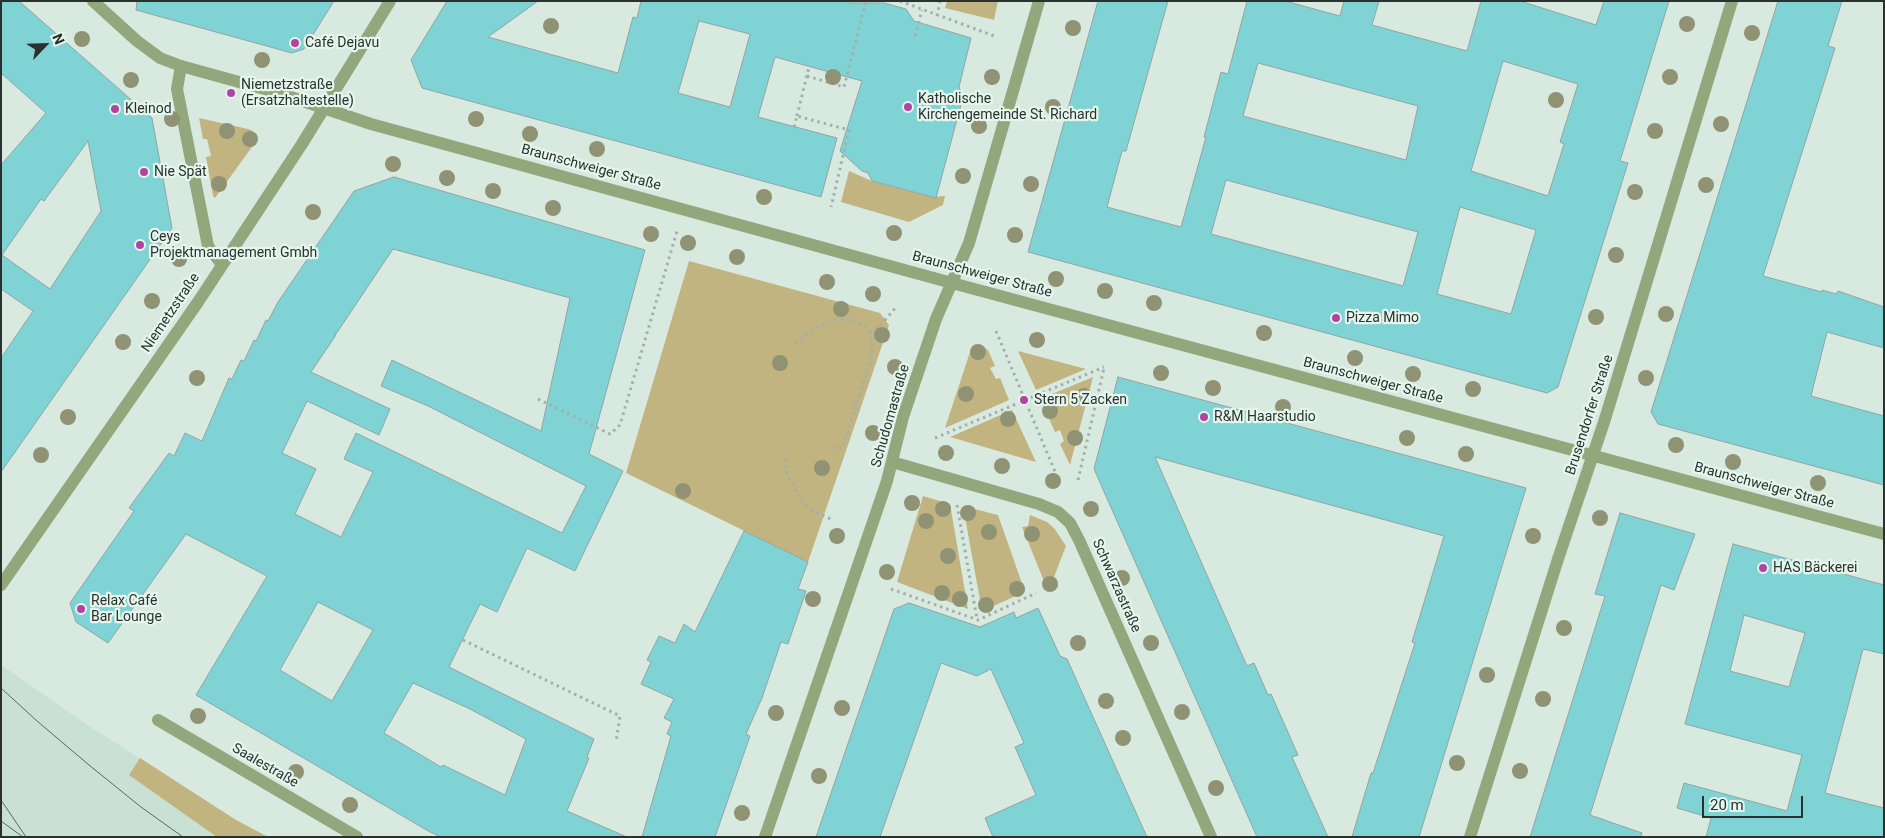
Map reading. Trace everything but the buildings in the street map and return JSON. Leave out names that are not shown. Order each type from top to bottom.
[{"type":"street","name":"Braunschweiger Straße","points":[[92,1],[137,41],[160,58],[181,66],[279,93],[371,124],[952,283],[1884,534]]},
{"type":"street","name":"Niemetzstraße","points":[[1,585],[222,265],[324,108],[390,1]]},
{"type":"street","name":"Schudomastraße","points":[[765,837],[885,488],[903,417],[936,319],[969,243],[1039,1]]},
{"type":"street","name":"Brusendorfer Straße","points":[[1470,837],[1605,419],[1732,1]]},
{"type":"street","points":[[181,66],[177,90],[208,246],[222,265]]},
{"type":"street","name":"Schwarzastraße","points":[[892,462],[1039,504],[1058,512],[1070,523],[1091,566],[1211,837]]},
{"type":"street","name":"Saalestraße","points":[[158,720],[357,837]]},
{"type":"path","points":[[807,76],[844,87],[866,1]]},
{"type":"path","points":[[900,1],[937,16],[997,36]]},
{"type":"path","points":[[937,16],[940,1]]},
{"type":"path","points":[[915,36],[922,10]]},
{"type":"path","points":[[794,127],[809,67]]},
{"type":"path","points":[[797,116],[849,130],[831,206]]},
{"type":"path","points":[[538,399],[610,434],[620,425],[683,208]]},
{"type":"path","points":[[870,333],[879,327],[897,306]]},
{"type":"path","points":[[795,343],[819,326],[838,319],[853,320],[864,326],[870,333],[873,344],[871,359],[842,449],[832,447]]},
{"type":"path","points":[[996,331],[1056,474]]},
{"type":"path","points":[[935,438],[1104,367],[1078,480]]},
{"type":"path","points":[[786,459],[784,470],[802,502],[811,510],[833,520]]},
{"type":"path","points":[[956,499],[978,620]]},
{"type":"path","points":[[892,588],[978,620],[1036,593]]},
{"type":"path","points":[[463,640],[620,716],[616,742]]},
{"type":"shaded area","points":[[947,1],[998,1],[994,20],[945,8]]},
{"type":"shaded area","points":[[199,118],[251,130],[255,138],[252,147],[215,198],[213,196],[206,157],[211,156],[207,139],[203,139]]},
{"type":"shaded area","points":[[849,171],[874,182],[932,197],[945,196],[943,205],[909,222],[841,202]]},
{"type":"shaded area","points":[[689,261],[880,313],[889,325],[808,562],[626,473]]},
{"type":"shaded area","points":[[981,346],[988,350],[995,366],[990,368],[996,379],[1000,378],[1009,400],[945,428],[970,352],[976,347]]},
{"type":"shaded area","points":[[1018,351],[1086,369],[1036,390]]},
{"type":"shaded area","points":[[1093,377],[1070,465],[1060,444],[1064,441],[1060,430],[1055,432],[1040,399]]},
{"type":"shaded area","points":[[1012,410],[1036,462],[950,437]]},
{"type":"shaded area","points":[[923,496],[950,504],[968,609],[897,582]]},
{"type":"shaded area","points":[[963,506],[998,515],[1025,592],[982,611]]},
{"type":"shaded area","points":[[1030,515],[1047,522],[1054,528],[1066,546],[1054,577],[1058,587],[1048,591],[1022,527],[1028,526]]},
{"type":"shaded area","points":[[1,665],[86,724],[236,820],[268,837],[1,837]]},
{"type":"shaded area","points":[[140,758],[236,820],[268,837],[217,837],[129,775]]},
{"type":"tram line","points":[[1,688],[89,765],[141,807],[183,837]]},
{"type":"tram line","points":[[1,800],[26,837]]},
{"type":"tram line","points":[[1,821],[23,837]]},
{"type":"place","name":"Café Dejavu","points":[[295,43]]},
{"type":"place","name":"Niemetzstraße (Ersatzhaltestelle)","points":[[231,93]]},
{"type":"place","name":"Katholische Kirchengemeinde St. Richard","points":[[908,107]]},
{"type":"place","name":"Kleinod","points":[[115,109]]},
{"type":"place","name":"Nie Spät","points":[[144,172]]},
{"type":"place","name":"Ceys Projektmanagement Gmbh","points":[[140,245]]},
{"type":"place","name":"Pizza Mimo","points":[[1336,318]]},
{"type":"place","name":"Stern 5 Zacken","points":[[1024,400]]},
{"type":"place","name":"R&M Haarstudio","points":[[1204,417]]},
{"type":"place","name":"HAS Bäckerei","points":[[1763,568]]},
{"type":"place","name":"Relax Café Bar Lounge","points":[[81,609]]}]
